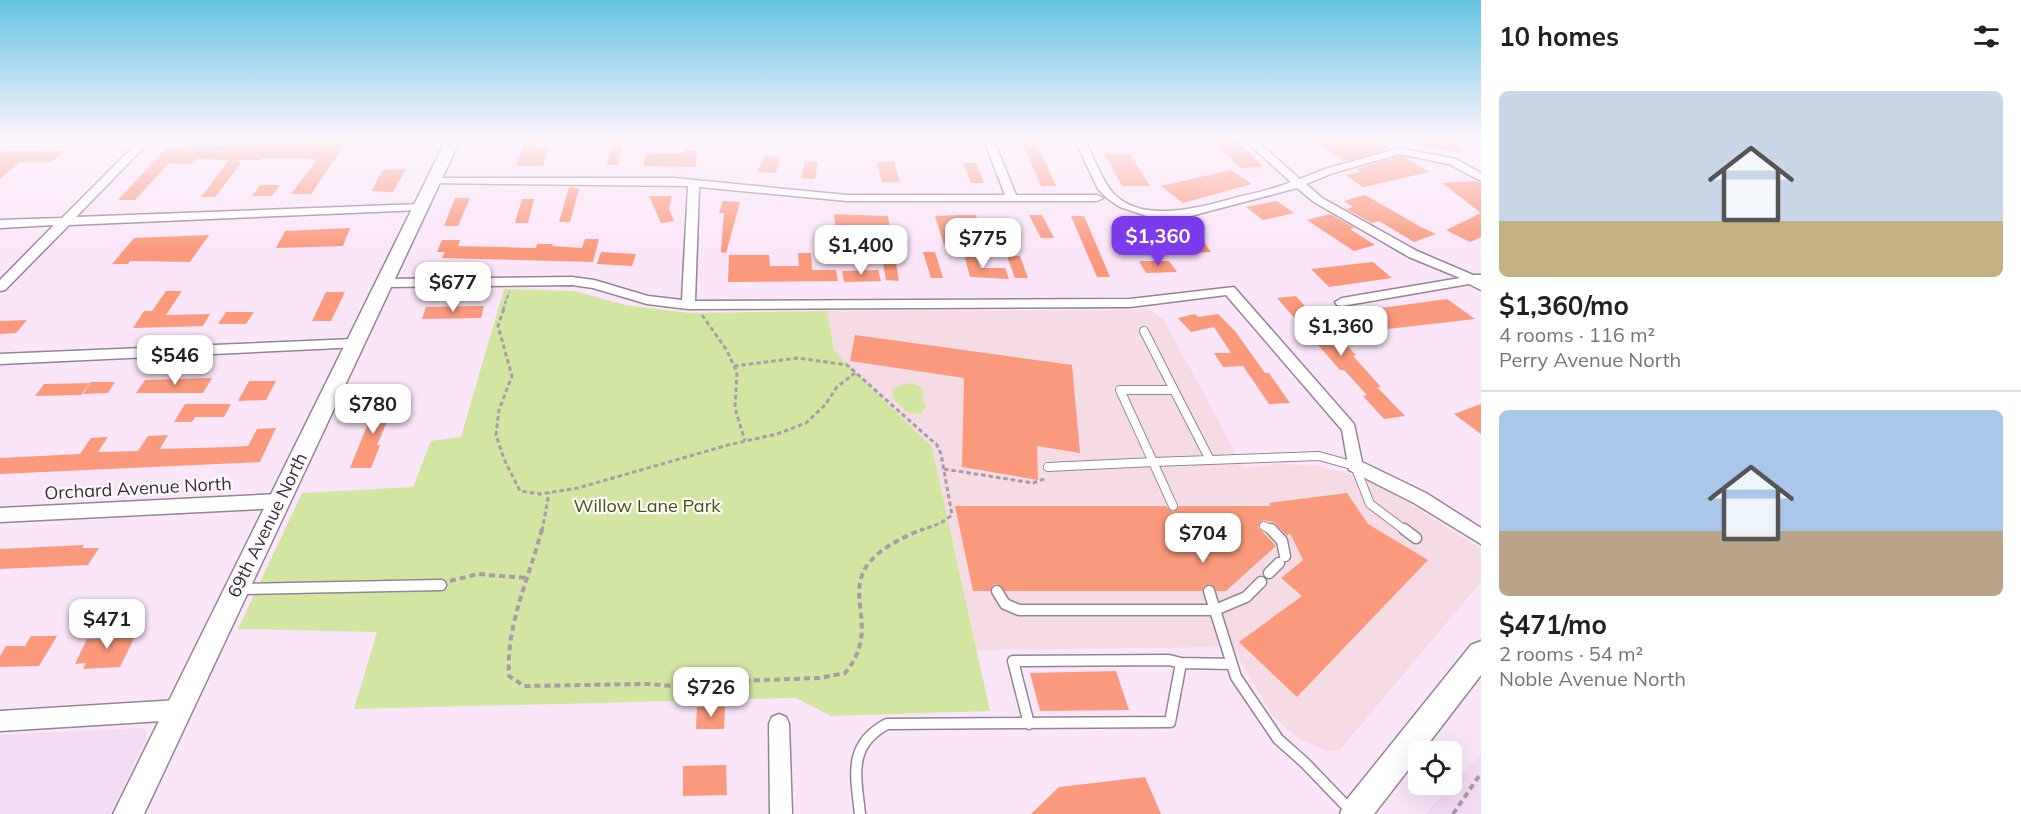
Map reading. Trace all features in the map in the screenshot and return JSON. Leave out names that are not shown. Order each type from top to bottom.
[{"type":"street","points":[[0,287],[110,176]]},
{"type":"street","name":"69th Avenue North","points":[[128,814],[435,176]]},
{"type":"street","points":[[1003,176],[1012,198]]},
{"type":"street","points":[[1098,176],[1104,189],[1112,197],[1134,209],[1156,215],[1187,214],[1299,184],[1317,176]]},
{"type":"street","points":[[1290,176],[1329,207],[1413,254],[1478,281]]},
{"type":"street","points":[[433,181],[694,182],[847,198],[1097,198]]},
{"type":"street","points":[[687,305],[694,182]]},
{"type":"street","points":[[0,224],[421,207]]},
{"type":"street","points":[[1342,302],[1478,281]]},
{"type":"street","points":[[385,282],[583,282],[647,300],[687,305],[1130,303],[1229,290],[1349,428],[1355,466],[1404,488],[1442,509],[1481,537]]},
{"type":"street","points":[[0,359],[354,344]]},
{"type":"street","name":"Orchard Avenue North","points":[[0,515],[279,501]]},
{"type":"street","points":[[1355,814],[1455,690],[1481,654]]},
{"type":"street","points":[[0,721],[178,710]]},
{"type":"street","points":[[779,724],[781,814]]},
{"type":"lane","points":[[1144,331],[1210,460]]},
{"type":"lane","points":[[1173,506],[1120,390],[1174,390]]},
{"type":"lane","points":[[1048,467],[1319,456],[1355,466],[1370,504],[1416,538]]},
{"type":"lane","points":[[1264,526],[1278,533],[1285,544],[1282,560],[1269,573]]},
{"type":"lane","points":[[997,591],[999,600],[1019,610],[1215,610],[1246,597],[1261,582]]},
{"type":"lane","points":[[236,589],[441,585]]},
{"type":"lane","points":[[1209,591],[1236,677],[1278,739],[1355,814]]},
{"type":"lane","points":[[1029,724],[1014,661],[1169,660],[1181,663],[1232,664]]},
{"type":"lane","points":[[860,814],[856,765],[860,748],[871,733],[887,724],[1170,722],[1181,663]]},
{"type":"path","points":[[512,281],[498,326],[512,376],[494,423],[496,444],[520,490],[549,493],[619,477],[777,434],[806,423],[825,405],[837,387],[855,373]]},
{"type":"path","points":[[703,305],[702,316],[726,349],[737,372],[735,408],[745,441]]},
{"type":"path","points":[[549,493],[547,518],[508,633],[506,657],[509,676],[524,686],[648,684],[688,687],[736,681],[820,678],[845,673],[857,657],[861,638],[856,591],[865,565],[884,549],[919,531],[946,521],[952,515],[944,469],[937,445],[847,366],[798,358],[734,366]]},
{"type":"path","points":[[944,469],[1033,483],[1047,479],[1048,467]]},
{"type":"path","points":[[441,585],[464,574],[488,574],[527,579]]},
{"type":"path","points":[[1453,814],[1481,773]]},
{"type":"shaded area","points":[[1147,308],[1164,320],[1244,468],[1274,464],[1316,465],[1356,476],[1391,492],[1481,549],[1481,582],[1339,751],[1328,751],[1299,739],[1272,715],[1232,647],[977,650],[932,447],[834,351],[827,311],[1137,310]]},
{"type":"shaded area","points":[[142,728],[147,732],[145,741],[110,814],[0,814],[0,735]]},
{"type":"shaded area","points":[[1481,754],[1481,814],[1425,814],[1443,795],[1462,795],[1462,774]]},
{"type":"green space","name":"Willow Lane Park","points":[[504,289],[574,291],[625,305],[689,313],[827,311],[834,351],[932,447],[990,711],[831,716],[796,698],[354,709],[377,632],[238,629],[302,493],[413,487],[431,441],[461,437]]},
{"type":"green space","points":[[906,383],[918,385],[923,390],[923,401],[926,407],[920,414],[907,412],[894,400],[892,389]]},
{"type":"building","points":[[140,176],[157,176],[135,200],[118,200]]},
{"type":"building","points":[[217,176],[231,176],[215,197],[201,197]]},
{"type":"building","points":[[305,176],[323,176],[311,194],[291,194]]},
{"type":"building","points":[[379,176],[402,176],[393,192],[372,191]]},
{"type":"building","points":[[801,176],[816,176],[815,179],[801,178]]},
{"type":"building","points":[[880,176],[898,176],[900,182],[882,182]]},
{"type":"building","points":[[968,176],[981,176],[984,183],[971,183]]},
{"type":"building","points":[[1037,176],[1051,176],[1056,186],[1041,186]]},
{"type":"building","points":[[1117,176],[1144,176],[1150,186],[1122,186]]},
{"type":"building","points":[[1205,176],[1240,176],[1252,184],[1183,203],[1161,186]]},
{"type":"building","points":[[1346,176],[1412,176],[1363,187]]},
{"type":"building","points":[[1476,181],[1481,183],[1481,213],[1442,183]]},
{"type":"building","points":[[260,185],[280,185],[272,196],[252,196]]},
{"type":"building","points":[[569,187],[579,189],[570,222],[559,222]]},
{"type":"building","points":[[1365,195],[1436,234],[1414,242],[1379,221],[1372,223],[1346,209],[1353,207],[1344,201]]},
{"type":"building","points":[[649,196],[672,196],[669,209],[674,221],[661,223]]},
{"type":"building","points":[[455,198],[470,198],[458,226],[444,226]]},
{"type":"building","points":[[522,199],[534,199],[528,223],[515,223]]},
{"type":"building","points":[[723,201],[740,202],[726,253],[721,252],[724,213],[719,213]]},
{"type":"building","points":[[1277,201],[1294,213],[1263,220],[1246,207]]},
{"type":"building","points":[[1481,213],[1481,237],[1470,242],[1446,230]]},
{"type":"building","points":[[834,214],[888,216],[899,281],[886,280],[877,230],[851,229],[852,236],[836,236]]},
{"type":"building","points":[[1330,214],[1355,228],[1350,229],[1375,245],[1354,251],[1307,220]]},
{"type":"building","points":[[976,215],[980,229],[964,228],[970,245],[944,245],[935,216]]},
{"type":"building","points":[[1029,215],[1042,215],[1054,238],[1041,238]]},
{"type":"building","points":[[1071,216],[1084,216],[1110,277],[1097,277]]},
{"type":"building","points":[[350,228],[343,246],[276,248],[285,231]]},
{"type":"building","points":[[209,235],[190,262],[130,261],[128,264],[112,264],[134,238]]},
{"type":"building","points":[[1181,238],[1201,238],[1211,252],[1191,253]]},
{"type":"building","points":[[585,239],[599,239],[593,262],[442,258],[445,252],[437,252],[442,240],[460,240],[458,246],[536,248],[537,244],[553,244],[552,246],[582,248]]},
{"type":"building","points":[[601,252],[636,254],[632,266],[597,264]]},
{"type":"building","points":[[923,252],[935,252],[943,278],[931,278]]},
{"type":"building","points":[[798,253],[811,253],[812,270],[836,270],[838,281],[728,282],[729,255],[769,255],[770,266],[799,266]]},
{"type":"building","points":[[964,254],[976,254],[980,268],[1005,268],[1009,279],[970,277]]},
{"type":"building","points":[[1007,256],[1020,256],[1028,278],[1015,278]]},
{"type":"building","points":[[1139,261],[1169,261],[1177,272],[1146,273]]},
{"type":"building","points":[[1373,262],[1392,278],[1329,287],[1311,269]]},
{"type":"building","points":[[878,270],[881,281],[844,282],[842,271]]},
{"type":"building","points":[[166,291],[182,291],[166,315],[210,314],[203,326],[133,328],[144,311],[152,311]]},
{"type":"building","points":[[326,292],[345,292],[331,321],[312,321]]},
{"type":"building","points":[[1296,296],[1324,328],[1329,327],[1356,355],[1353,356],[1381,387],[1377,387],[1405,416],[1384,419],[1363,396],[1367,395],[1344,370],[1340,370],[1277,298]]},
{"type":"building","points":[[1447,299],[1475,319],[1379,330],[1359,311]]},
{"type":"building","points":[[484,306],[481,318],[422,319],[426,307]]},
{"type":"building","points":[[226,312],[254,312],[246,324],[218,324]]},
{"type":"building","points":[[1195,314],[1198,317],[1218,314],[1235,331],[1265,373],[1269,373],[1290,403],[1269,404],[1243,366],[1223,367],[1214,353],[1231,353],[1214,327],[1191,332],[1178,318]]},
{"type":"building","points":[[27,320],[16,333],[0,334],[0,321]]},
{"type":"building","points":[[855,335],[1072,365],[1080,453],[1037,446],[1038,480],[962,467],[964,378],[850,361]]},
{"type":"building","points":[[212,378],[203,393],[136,393],[145,380]]},
{"type":"building","points":[[249,381],[276,381],[266,400],[238,401]]},
{"type":"building","points":[[91,382],[115,382],[108,393],[83,394]]},
{"type":"building","points":[[90,383],[81,395],[35,396],[44,384]]},
{"type":"building","points":[[377,401],[396,401],[377,445],[380,445],[371,468],[350,468]]},
{"type":"building","points":[[185,404],[231,404],[224,417],[195,417],[192,422],[174,422]]},
{"type":"building","points":[[1481,404],[1481,434],[1454,414]]},
{"type":"building","points":[[276,428],[260,462],[0,474],[0,458],[80,454],[91,438],[108,437],[98,452],[138,451],[148,436],[168,435],[160,449],[230,447],[248,446],[257,429]]},
{"type":"building","points":[[1347,493],[1368,524],[1428,560],[1297,697],[1239,642],[1302,596],[1281,578],[1303,560],[1290,533],[1287,536],[1274,522],[1263,520],[1258,527],[1276,546],[1226,591],[1216,591],[1210,584],[1204,586],[1202,591],[1005,591],[997,584],[993,585],[990,591],[973,591],[955,506],[1166,506],[1173,512],[1179,506],[1271,506],[1269,503]]},
{"type":"building","points":[[84,545],[82,548],[99,548],[88,565],[0,569],[0,549]]},
{"type":"building","points":[[138,630],[120,667],[83,669],[86,663],[75,664],[87,639],[108,638],[112,631]]},
{"type":"building","points":[[31,636],[57,636],[39,666],[0,667],[0,656],[6,646],[25,646]]},
{"type":"building","points":[[1116,671],[1129,710],[1040,711],[1030,673]]},
{"type":"building","points":[[697,707],[725,707],[724,729],[696,729]]},
{"type":"building","points":[[726,765],[727,795],[683,796],[683,766]]},
{"type":"building","points":[[1145,777],[1161,814],[1031,814],[1059,787]]}]
